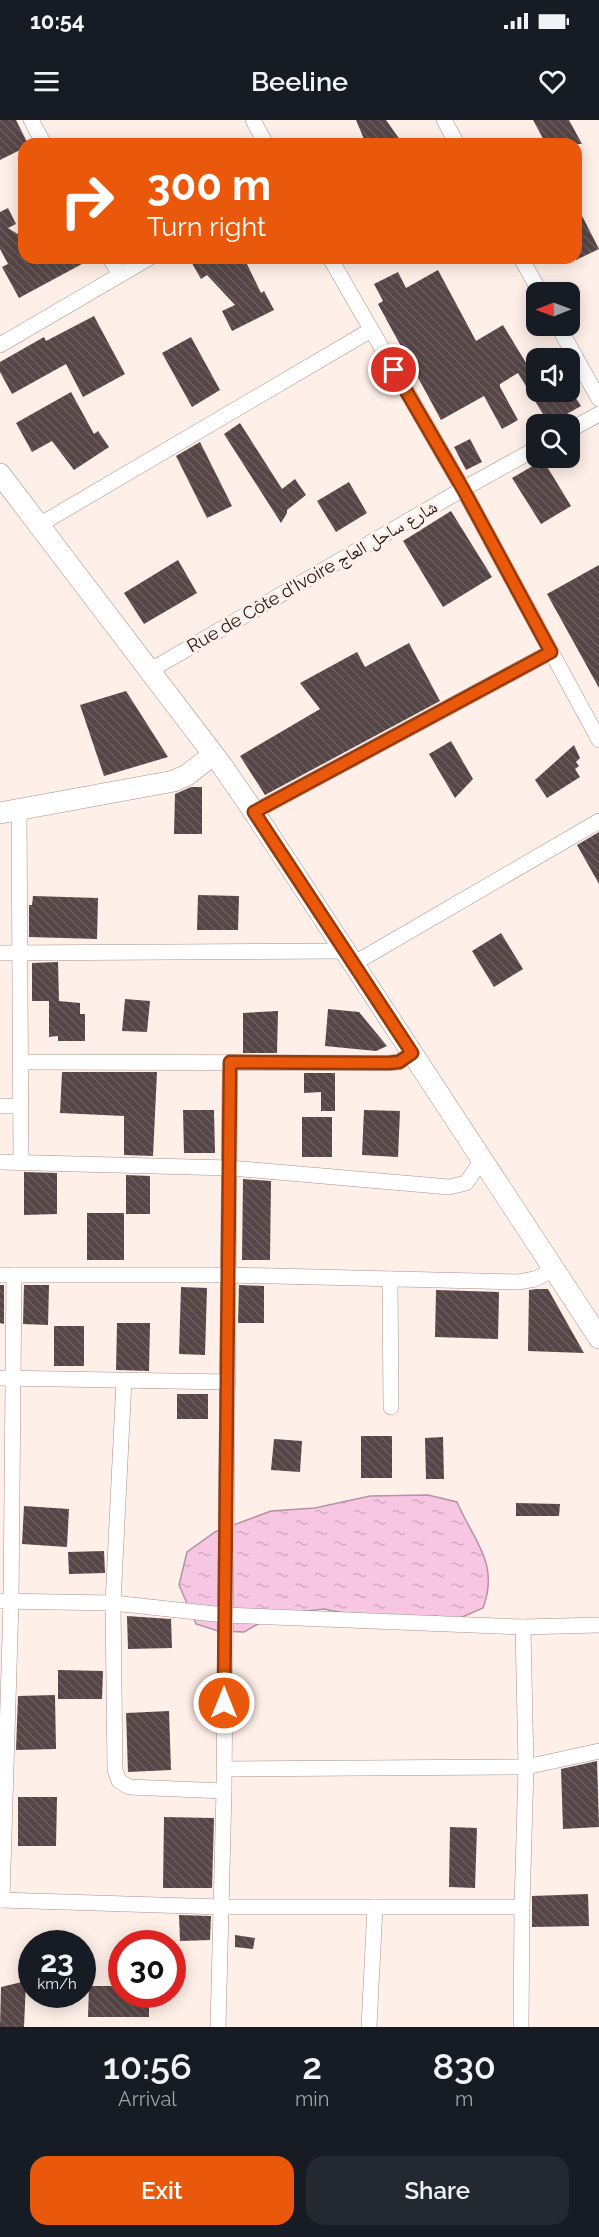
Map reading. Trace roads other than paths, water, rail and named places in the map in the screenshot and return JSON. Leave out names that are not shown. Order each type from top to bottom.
[{"type":"street","points":[[31,120],[42,138]]},
{"type":"street","points":[[253,120],[263,138]]},
{"type":"street","points":[[444,120],[454,138]]},
{"type":"street","points":[[114,264],[120,275]]},
{"type":"street","points":[[0,345],[139,264]]},
{"type":"street","points":[[333,264],[463,489],[599,740]]},
{"type":"street","points":[[524,264],[534,282]]},
{"type":"street","points":[[39,525],[371,330]]},
{"type":"street","points":[[564,336],[599,399]]},
{"type":"street","points":[[580,424],[599,414]]},
{"type":"street","name":"Rue de Côte d'Ivoire شارع ساحل العاج","points":[[149,671],[526,454]]},
{"type":"street","points":[[0,474],[254,812],[599,1338]]},
{"type":"street","points":[[254,812],[551,652]]},
{"type":"street","points":[[21,1162],[19,953],[9,812],[174,781],[187,775],[213,755]]},
{"type":"street","points":[[0,953],[349,957],[599,820]]},
{"type":"street","points":[[21,1062],[388,1063],[399,1062],[412,1053]]},
{"type":"street","points":[[218,2027],[224,1791],[230,1062]]},
{"type":"street","points":[[0,1106],[21,1106]]},
{"type":"street","points":[[0,1162],[230,1168],[449,1187],[466,1183],[482,1160]]},
{"type":"street","points":[[522,1907],[222,1907],[1,1900],[6,1601],[7,1275],[229,1275],[518,1282],[535,1279],[554,1269]]},
{"type":"street","points":[[390,1279],[391,1407]]},
{"type":"street","points":[[7,1378],[228,1382]]},
{"type":"street","points":[[124,1380],[112,1603],[116,1770],[119,1781],[129,1787],[224,1791]]},
{"type":"street","points":[[6,1601],[112,1603],[225,1615],[523,1627],[599,1625]]},
{"type":"street","points":[[521,2027],[526,1767],[523,1627]]},
{"type":"street","points":[[224,1769],[526,1767],[599,1751]]},
{"type":"street","points":[[369,2027],[375,1908]]},
{"type":"water","points":[[428,1495],[457,1502],[477,1540],[488,1578],[483,1608],[460,1618],[373,1619],[324,1609],[274,1615],[244,1632],[218,1631],[196,1624],[179,1585],[187,1552],[215,1532],[271,1511],[315,1508],[370,1496]]}]
